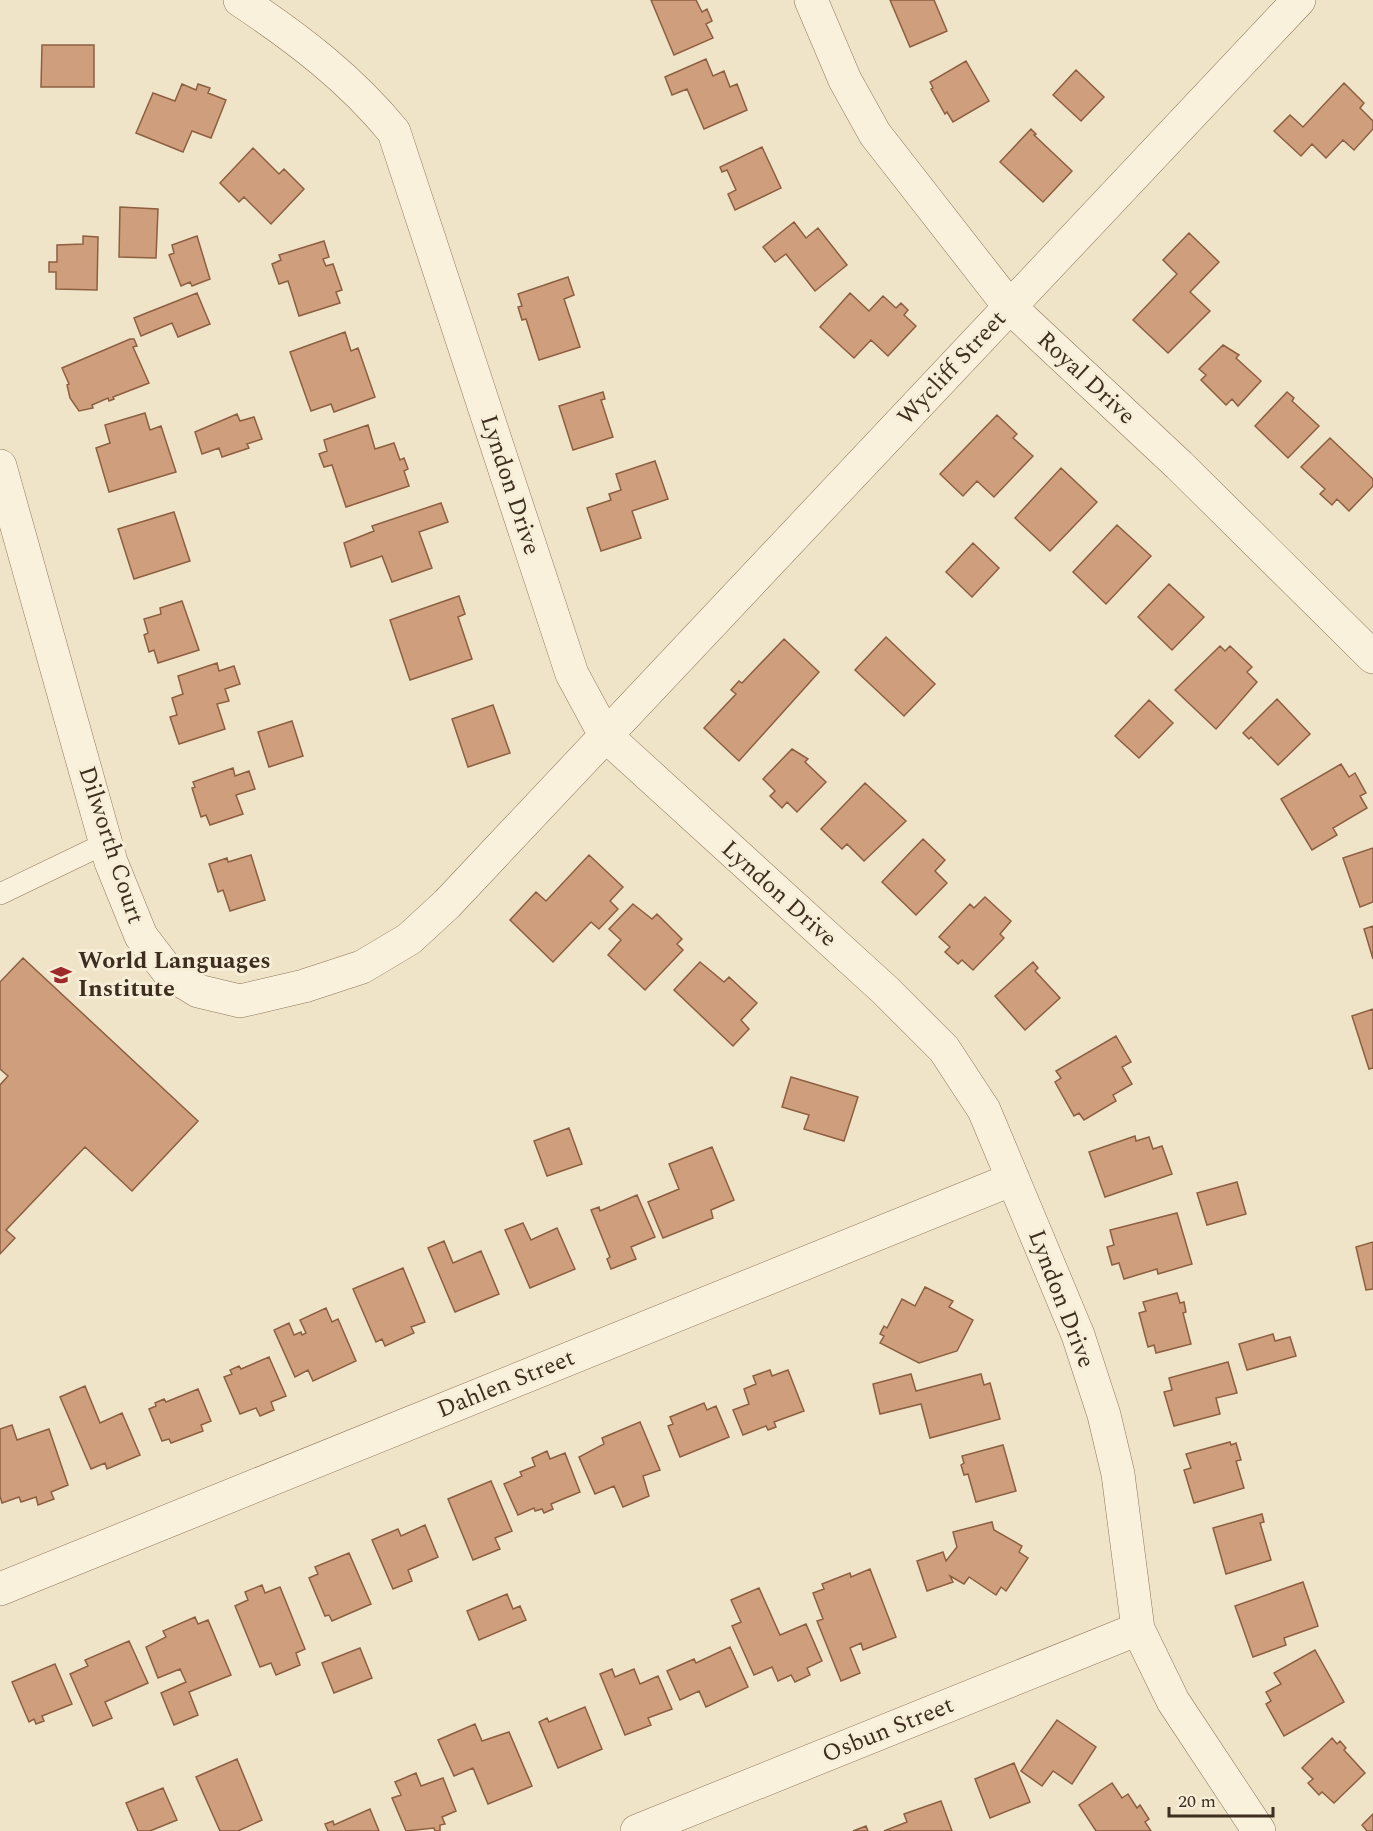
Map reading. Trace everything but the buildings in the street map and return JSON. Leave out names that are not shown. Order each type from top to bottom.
[{"type":"street","name":"Lyndon Drive","points":[[240,0],[330,64],[366,98],[394,132],[572,674],[604,735],[885,990],[944,1049],[984,1110],[1078,1335],[1104,1415],[1118,1474],[1138,1629],[1173,1701],[1259,1831]]},
{"type":"street","name":"Royal Drive","points":[[812,0],[845,80],[874,134],[1010,307],[1179,465],[1373,657]]},
{"type":"street","name":"Wycliff Street","points":[[604,735],[1299,0]]},
{"type":"street","name":"Dilworth Court","points":[[0,466],[106,843],[141,936],[171,974],[198,991],[240,1001],[304,986],[362,967],[409,939],[447,904],[604,735]]},
{"type":"street","name":"Dahlen Street","points":[[0,1589],[1013,1179]]},
{"type":"street","name":"Osbun Street","points":[[637,1831],[698,1820],[1138,1629]]},
{"type":"lane","points":[[0,894],[106,843]]},
{"type":"place","name":"World Languages Institute","points":[[61,975]]}]
